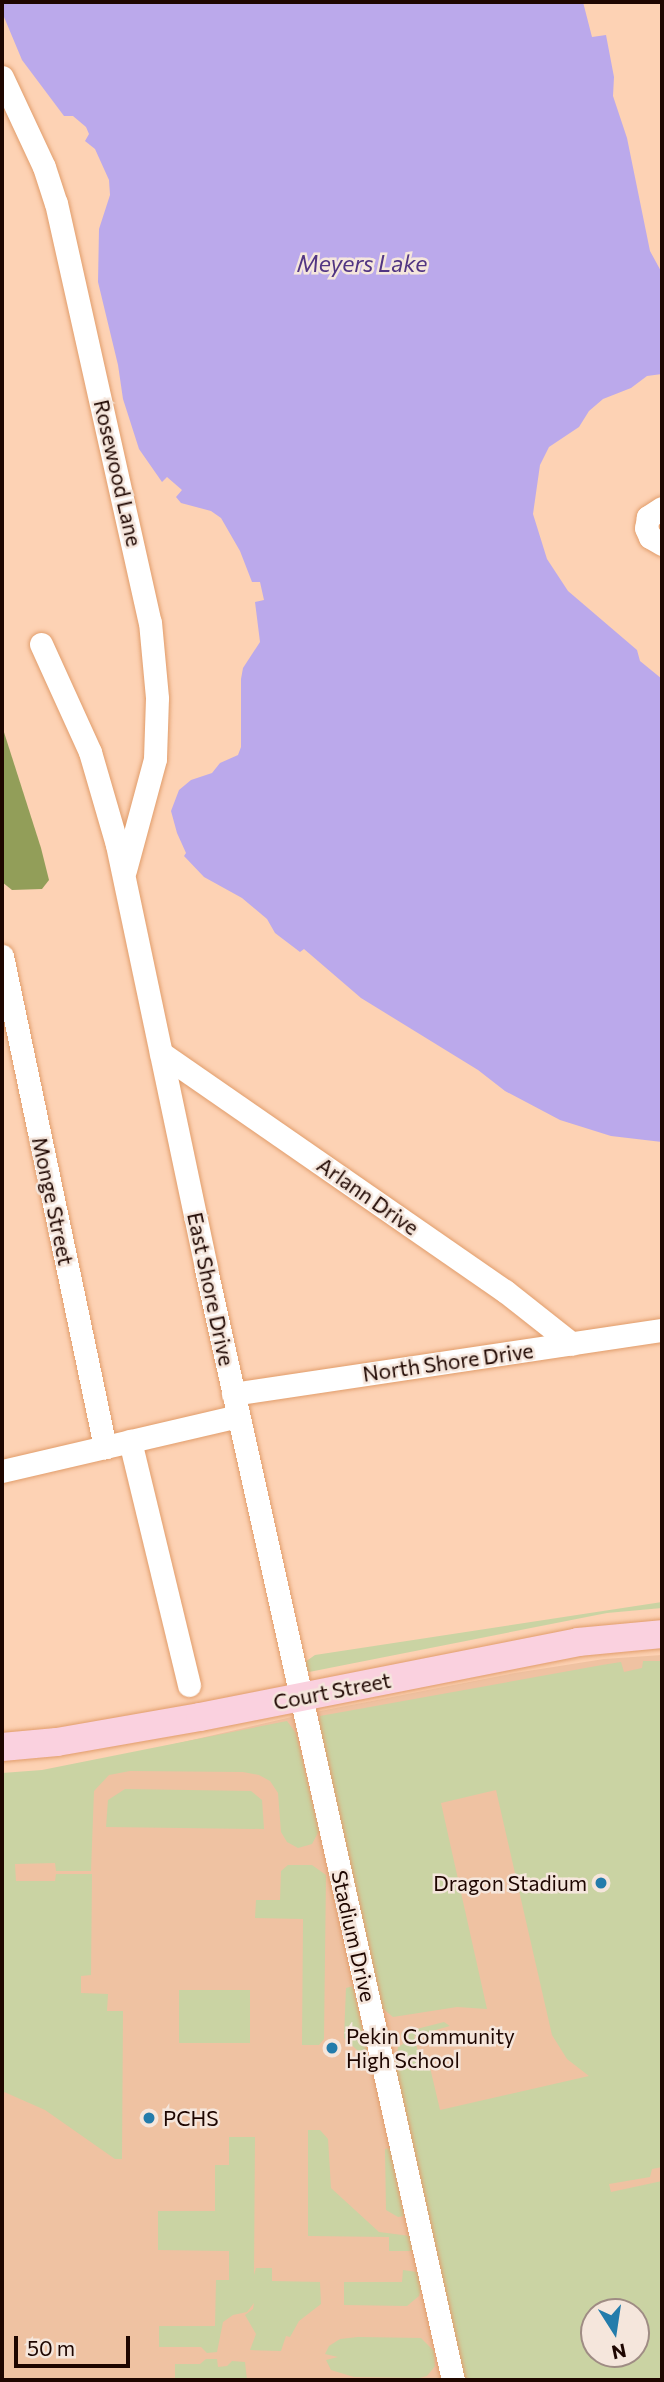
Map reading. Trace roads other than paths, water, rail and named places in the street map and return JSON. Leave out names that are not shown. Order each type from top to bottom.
[{"type":"main road","name":"Court Street","points":[[2,1747],[118,1732],[578,1642],[662,1634]]},
{"type":"street","name":"Rosewood Lane","points":[[2,77],[44,167],[56,203],[150,622],[157,698],[155,759],[128,854],[124,880]]},
{"type":"street","points":[[662,508],[648,517],[646,528],[650,537],[662,544]]},
{"type":"street","name":"East Shore Drive","points":[[41,644],[90,752],[104,792],[300,1697]]},
{"type":"street","name":"Monge Street","points":[[2,956],[105,1447]]},
{"type":"street","name":"Arlann Drive","points":[[161,1053],[505,1291],[572,1344]]},
{"type":"street","name":"North Shore Drive","points":[[2,1471],[130,1441],[236,1405],[662,1330]]},
{"type":"street","points":[[130,1441],[189,1685]]},
{"type":"street","name":"Stadium Drive","points":[[300,1697],[453,2380]]},
{"type":"water","name":"Meyers Lake","points":[[2,2],[583,2],[592,37],[606,35],[614,77],[613,96],[627,138],[650,251],[662,273],[662,374],[647,376],[631,388],[603,399],[589,411],[579,427],[549,447],[540,465],[533,514],[547,559],[568,591],[637,650],[640,661],[662,679],[662,1142],[611,1136],[560,1120],[505,1091],[478,1070],[361,998],[304,949],[300,952],[275,933],[267,919],[242,898],[204,877],[184,856],[186,853],[171,811],[179,790],[191,780],[212,773],[220,763],[238,755],[241,747],[241,679],[243,668],[260,642],[255,602],[264,600],[260,582],[252,582],[240,551],[221,518],[211,511],[181,503],[176,497],[182,490],[167,477],[162,482],[139,449],[123,399],[118,365],[98,282],[99,229],[110,195],[109,180],[95,149],[85,141],[89,134],[86,127],[73,116],[64,116],[22,60],[4,17]]},
{"type":"place","name":"Dragon Stadium","points":[[601,1883]]},
{"type":"place","name":"Pekin Community High School","points":[[332,2048]]},
{"type":"place","name":"PCHS","points":[[149,2118]]}]
